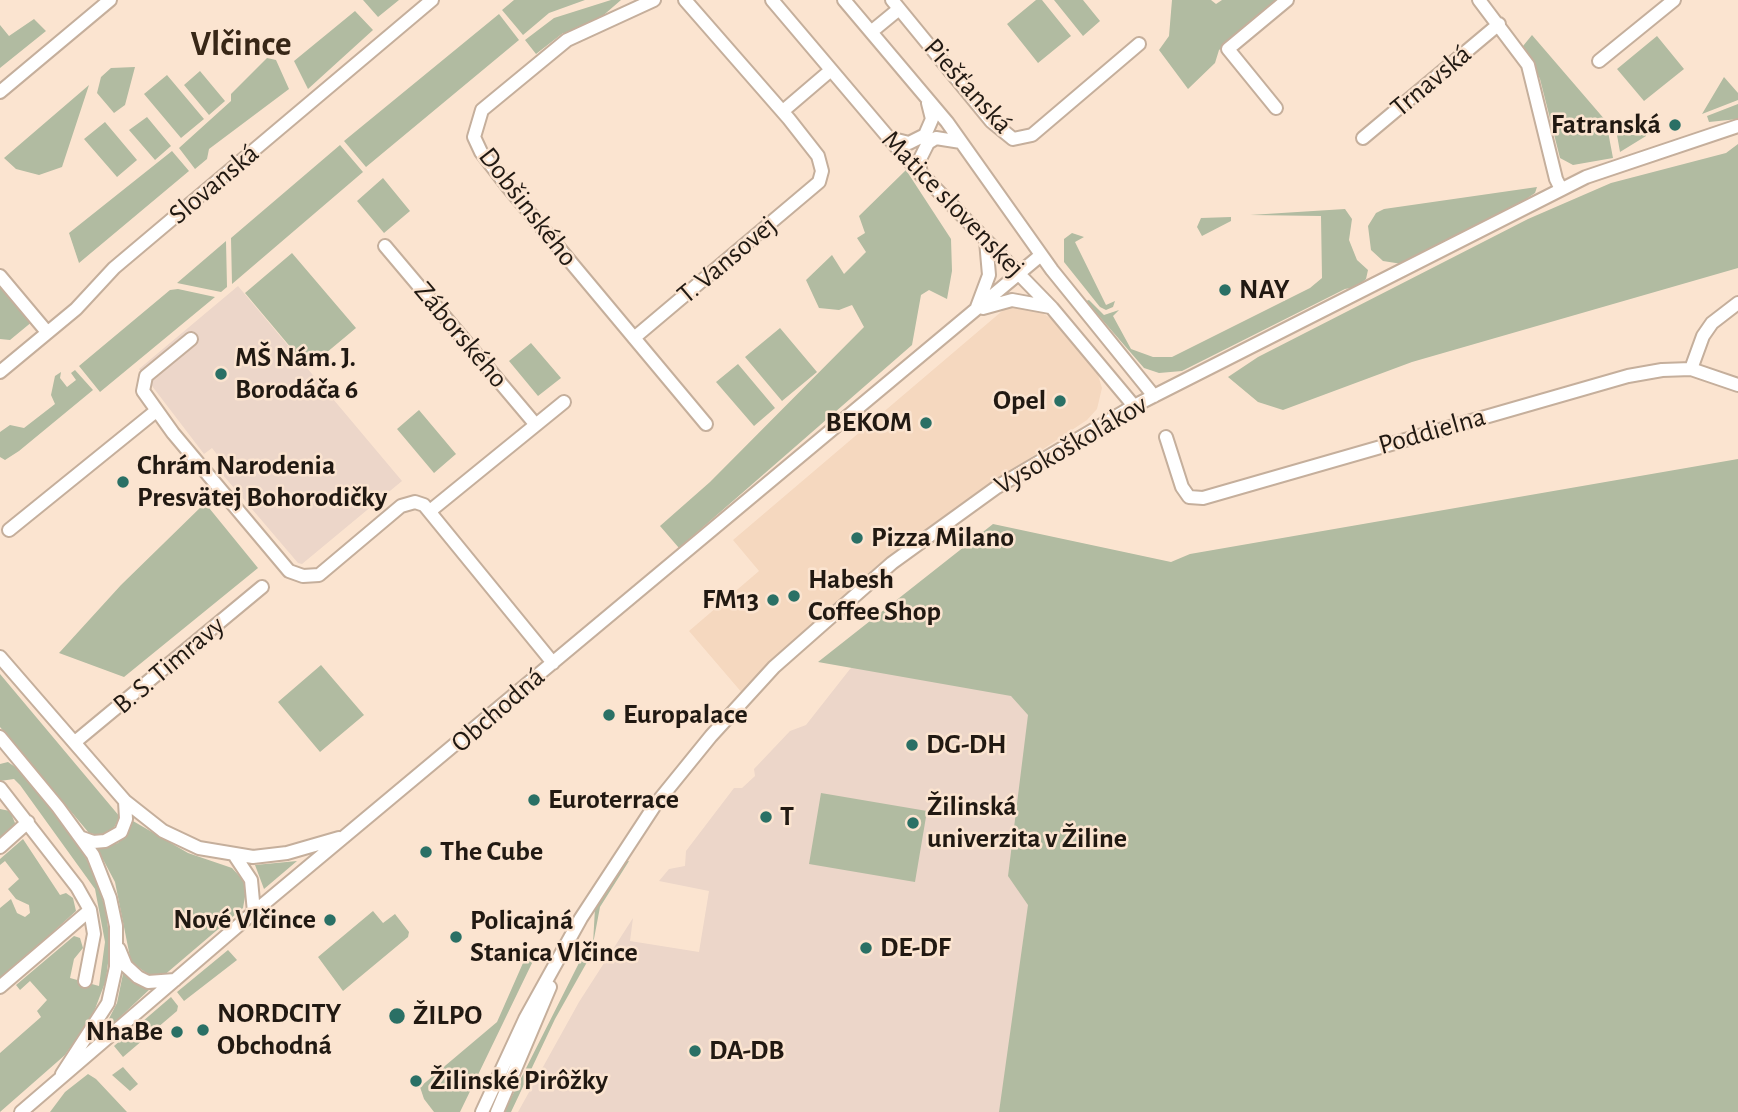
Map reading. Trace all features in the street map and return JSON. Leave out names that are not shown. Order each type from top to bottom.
[{"type":"street","name":"Dobšinského","points":[[654,0],[567,40],[484,108],[475,126],[477,145],[486,160],[706,424]]},
{"type":"street","points":[[685,0],[782,111],[831,69]]},
{"type":"street","name":"Matice slovenskej","points":[[772,0],[921,175],[1052,308],[1134,406]]},
{"type":"street","name":"Matice slovenskej","points":[[844,0],[926,97],[1041,255],[1154,396]]},
{"type":"street","points":[[1276,108],[1228,49],[1287,0]]},
{"type":"street","points":[[1479,0],[1528,65],[1556,179],[1562,189]]},
{"type":"street","points":[[1599,61],[1674,0]]},
{"type":"street","points":[[0,92],[105,2]]},
{"type":"street","name":"Slovanská","points":[[0,372],[76,309],[114,268],[426,2]]},
{"type":"street","name":"Piešťanská","points":[[871,32],[896,5],[992,121],[1013,139],[1032,135],[1139,44]]},
{"type":"street","name":"Trnavská","points":[[1363,138],[1499,24]]},
{"type":"street","points":[[889,138],[909,143],[925,135],[932,119],[926,97]]},
{"type":"street","name":"T. Vansovej","points":[[634,338],[819,182],[822,171],[818,156],[782,111]]},
{"type":"street","name":"Vysokoškolákov","points":[[482,1112],[525,1019],[595,894],[655,805],[738,705],[792,650],[865,585],[944,523],[1037,462],[1134,406],[1562,189],[1608,170],[1738,126]]},
{"type":"street","points":[[921,175],[919,161],[928,142],[936,138],[961,142]]},
{"type":"street","name":"Obchodná","points":[[976,310],[989,275],[986,240]]},
{"type":"street","name":"Záborského","points":[[385,246],[536,425]]},
{"type":"street","name":"Obchodná","points":[[21,1112],[254,912],[1041,255]]},
{"type":"street","points":[[0,276],[47,332]]},
{"type":"street","name":"Obchodná","points":[[976,310],[1012,300],[1052,308]]},
{"type":"street","points":[[1691,369],[1703,336],[1712,323],[1738,303]]},
{"type":"street","points":[[191,339],[145,378],[143,391],[156,411],[289,571],[303,576],[319,575],[405,503],[415,502],[430,511],[553,663]]},
{"type":"street","name":"Poddielna","points":[[1166,437],[1182,487],[1189,497],[1203,498],[1628,376],[1662,369],[1691,369],[1738,385]]},
{"type":"street","points":[[430,511],[564,402]]},
{"type":"street","points":[[9,530],[129,430],[156,411]]},
{"type":"street","name":"B. S. Timravy","points":[[75,743],[262,587]]},
{"type":"street","points":[[0,657],[125,801],[144,819],[183,841],[236,856],[287,853],[349,834]]},
{"type":"street","points":[[3,745],[82,838],[102,874],[110,898],[118,948],[126,966],[148,982],[175,980]]},
{"type":"street","points":[[0,788],[77,887],[90,910],[94,934],[85,981]]},
{"type":"street","points":[[82,838],[93,842],[105,841],[121,832],[125,819],[125,801]]},
{"type":"street","points":[[0,847],[28,822]]},
{"type":"street","points":[[236,856],[251,880],[254,912]]},
{"type":"street","points":[[0,987],[90,910]]},
{"type":"street","points":[[54,1086],[108,1003],[118,948]]},
{"type":"street","name":"Vysokoškolákov","points":[[497,1112],[542,1012],[557,963]]},
{"type":"shaded area","points":[[238,286],[402,481],[302,564],[298,563],[217,468],[223,462],[212,448],[204,454],[139,369]]},
{"type":"shaded area","points":[[1008,306],[1034,308],[1052,319],[1098,375],[1102,388],[1097,409],[1087,420],[959,505],[896,553],[819,617],[743,694],[689,631],[759,571],[733,540]]},
{"type":"shaded area","name":"Žilinská univerzita v Žiline","points":[[1019,532],[1054,1112],[518,1112],[579,1002],[633,918],[630,941],[699,952],[709,891],[659,881],[669,869],[685,866],[686,851],[734,788],[742,788],[755,776],[754,769],[790,731],[806,725],[850,669]]},
{"type":"green space","points":[[363,0],[399,0],[378,17]]},
{"type":"green space","points":[[514,0],[585,0],[549,13],[523,35],[502,10]]},
{"type":"green space","points":[[611,0],[621,0],[591,26],[569,35],[563,33],[536,54],[525,40],[554,18]]},
{"type":"green space","points":[[1036,0],[1042,0],[1071,36],[1038,63],[1007,24]]},
{"type":"green space","points":[[1054,0],[1083,0],[1100,21],[1083,36]]},
{"type":"green space","points":[[1172,0],[1211,0],[1216,4],[1222,0],[1281,0],[1219,50],[1215,63],[1188,89],[1159,50],[1169,36]]},
{"type":"green space","points":[[355,11],[373,30],[308,89],[294,61]]},
{"type":"green space","points":[[499,14],[519,40],[366,167],[344,141]]},
{"type":"green space","points":[[34,19],[46,31],[0,68],[0,25],[9,36]]},
{"type":"green space","points":[[1532,35],[1606,121],[1613,158],[1573,165],[1560,158],[1540,79],[1523,46]]},
{"type":"green space","points":[[1657,36],[1684,69],[1644,101],[1617,69]]},
{"type":"green space","points":[[267,58],[276,60],[289,89],[209,149],[207,159],[195,169],[179,148],[231,101],[231,94]]},
{"type":"green space","points":[[135,67],[125,105],[114,113],[97,93],[101,77],[111,68]]},
{"type":"green space","points":[[200,71],[225,101],[209,115],[184,85]]},
{"type":"green space","points":[[167,75],[204,119],[181,138],[144,94]]},
{"type":"green space","points":[[1724,77],[1738,93],[1738,100],[1702,114]]},
{"type":"green space","points":[[89,85],[62,167],[39,175],[16,169],[4,158]]},
{"type":"green space","points":[[1738,104],[1738,119],[1709,122],[1707,116]]},
{"type":"green space","points":[[147,117],[171,146],[155,160],[129,130]]},
{"type":"green space","points":[[105,122],[137,160],[117,177],[84,139]]},
{"type":"green space","points":[[1617,135],[1646,135],[1646,136],[1620,152]]},
{"type":"green space","points":[[1738,144],[1738,268],[1412,362],[1283,410],[1258,402],[1228,377],[1258,357],[1528,219],[1611,183],[1726,153]]},
{"type":"green space","points":[[340,145],[363,172],[232,284],[231,238]]},
{"type":"green space","points":[[172,151],[189,171],[79,263],[69,233]]},
{"type":"green space","points":[[906,170],[951,239],[952,271],[947,299],[929,290],[921,295],[912,345],[679,548],[660,526],[710,482],[864,327],[852,305],[839,310],[819,308],[806,280],[832,255],[844,274],[866,252],[857,238],[865,233],[859,216]]},
{"type":"green space","points":[[383,178],[410,211],[384,233],[357,201]]},
{"type":"green space","points":[[1537,187],[1535,193],[1516,206],[1402,264],[1383,261],[1371,250],[1368,226],[1376,213],[1384,209]]},
{"type":"green space","points":[[1345,209],[1352,219],[1349,240],[1357,260],[1368,270],[1366,279],[1356,287],[1345,289],[1182,371],[1159,373],[1144,368],[1086,301],[1089,300],[1104,315],[1119,310],[1113,316],[1131,349],[1153,357],[1172,357],[1310,288],[1322,278],[1321,216],[1250,215]]},
{"type":"green space","points":[[1231,217],[1231,221],[1202,236],[1197,227],[1201,218]]},
{"type":"green space","points":[[1072,233],[1084,237],[1075,242],[1106,305],[1115,301],[1113,307],[1106,310],[1100,307],[1064,262],[1064,239]]},
{"type":"green space","points":[[226,241],[227,287],[221,292],[177,283]]},
{"type":"green space","points":[[292,253],[356,328],[308,368],[245,293]]},
{"type":"green space","points":[[0,281],[33,321],[10,340],[0,339]]},
{"type":"green space","points":[[178,289],[215,297],[100,392],[79,366],[170,290]]},
{"type":"green space","points":[[780,328],[817,372],[782,401],[745,357]]},
{"type":"green space","points":[[531,343],[561,378],[538,396],[509,361]]},
{"type":"green space","points":[[738,364],[775,408],[754,426],[716,382]]},
{"type":"green space","points":[[75,370],[93,390],[19,451],[5,460],[0,457],[0,432],[10,425],[24,428],[55,404],[51,395],[55,376],[61,372],[60,378],[67,387],[76,380],[71,373]]},
{"type":"green space","points":[[419,410],[456,454],[434,473],[397,429]]},
{"type":"green space","points":[[1738,459],[1738,1112],[999,1112],[1028,905],[1008,876],[1028,715],[1011,696],[818,662],[993,524],[1171,562],[1190,554]]},
{"type":"green space","points":[[205,503],[258,568],[124,677],[59,653],[121,585]]},
{"type":"green space","points":[[321,665],[364,715],[320,752],[278,702]]},
{"type":"green space","points":[[0,674],[120,817],[112,831],[98,835],[89,833],[0,727]]},
{"type":"green space","points":[[8,762],[21,771],[66,827],[92,868],[106,910],[110,946],[106,980],[92,1017],[65,1055],[0,1112],[0,1053],[41,1017],[37,1011],[47,1000],[30,981],[20,990],[16,985],[74,936],[80,938],[83,948],[74,959],[70,978],[99,986],[105,942],[95,889],[20,785],[14,779],[0,781],[0,764]]},
{"type":"green space","points":[[821,793],[927,811],[915,882],[809,864]]},
{"type":"green space","points":[[0,809],[10,811],[15,828],[0,842]]},
{"type":"green space","points":[[133,821],[188,853],[232,868],[243,880],[246,891],[243,908],[162,977],[152,977],[131,962],[115,882],[97,848],[118,843]]},
{"type":"green space","points":[[23,839],[60,895],[66,893],[73,898],[76,911],[0,980],[0,908],[11,899],[17,913],[25,917],[30,913],[29,905],[16,899],[8,889],[19,879],[5,861],[0,865],[0,859]]},
{"type":"green space","points":[[297,861],[264,889],[255,865]]},
{"type":"green space","points":[[629,861],[600,907],[593,944],[595,908],[623,862]]},
{"type":"green space","points":[[373,911],[383,923],[395,914],[409,932],[408,937],[343,991],[318,957]]},
{"type":"green space","points":[[228,950],[237,960],[184,1001],[177,992]]},
{"type":"green space","points":[[584,953],[591,955],[555,1019],[511,1112],[504,1112]]},
{"type":"green space","points":[[529,958],[533,961],[460,1112],[434,1112],[424,1099],[420,1087],[497,1022],[523,963]]},
{"type":"green space","points":[[124,969],[151,988],[100,1036],[117,1003]]},
{"type":"green space","points":[[171,997],[178,1006],[177,1011],[123,1057],[114,1046]]},
{"type":"green space","points":[[123,1067],[138,1084],[130,1091],[112,1075]]},
{"type":"green space","points":[[88,1074],[127,1112],[50,1112],[65,1092]]},
{"type":"place","name":"Fatranská","points":[[1675,125]]},
{"type":"place","name":"NAY","points":[[1225,290]]},
{"type":"place","name":"MŠ Nám. J. Borodáča 6","points":[[221,374]]},
{"type":"place","name":"Opel","points":[[1060,401]]},
{"type":"place","name":"BEKOM","points":[[926,423]]},
{"type":"place","name":"Chrám Narodenia Presvätej Bohorodičky","points":[[123,482]]},
{"type":"place","name":"Pizza Milano","points":[[857,538]]},
{"type":"place","name":"Habesh Coffee Shop","points":[[794,596]]},
{"type":"place","name":"FM13","points":[[773,600]]},
{"type":"place","name":"Europalace","points":[[609,715]]},
{"type":"place","name":"DG-DH","points":[[912,745]]},
{"type":"place","name":"Euroterrace","points":[[534,800]]},
{"type":"place","name":"T","points":[[766,817]]},
{"type":"place","name":"Žilinská univerzita v Žiline","points":[[913,823]]},
{"type":"place","name":"The Cube","points":[[426,852]]},
{"type":"place","name":"Nové Vlčince","points":[[330,920]]},
{"type":"place","name":"Policajná Stanica Vlčince","points":[[456,937]]},
{"type":"place","name":"DE-DF","points":[[866,948]]},
{"type":"place","name":"ŽILPO","points":[[397,1016]]},
{"type":"place","name":"NORDCITY Obchodná","points":[[203,1030]]},
{"type":"place","name":"NhaBe","points":[[177,1032]]},
{"type":"place","name":"DA-DB","points":[[695,1051]]},
{"type":"place","name":"Žilinské Pirôžky","points":[[416,1081]]},
{"type":"district","name":"Vlčince","points":[[241,44]]}]
